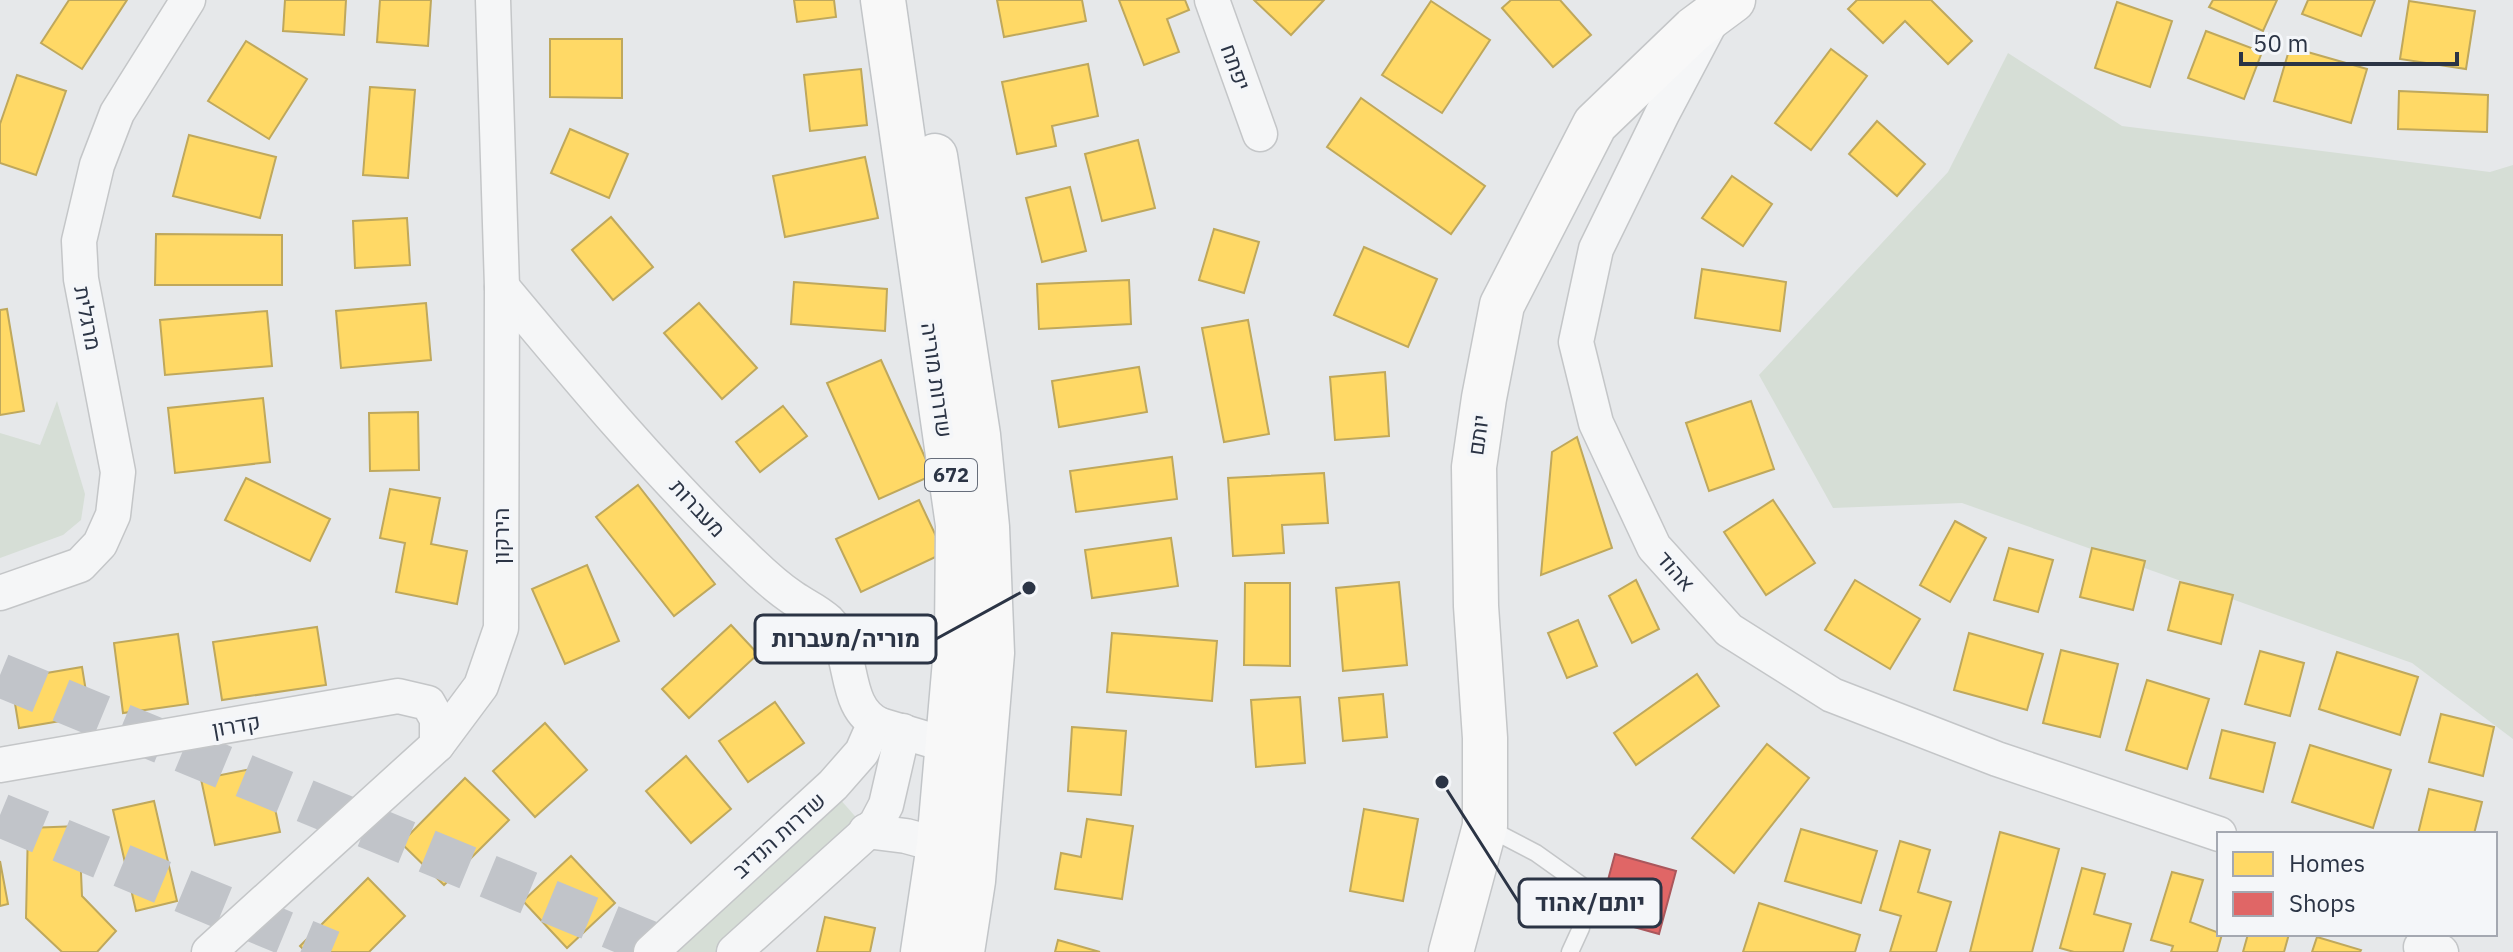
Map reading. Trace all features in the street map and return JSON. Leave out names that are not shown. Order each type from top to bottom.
[{"type":"main road","name":"שדרות מוריה","points":[[883,0],[958,525],[957,638],[939,845],[923,952]]},
{"type":"main road","name":"שדרות מוריה","points":[[912,0],[978,435],[987,527],[992,653],[973,881],[962,952]]},
{"type":"main road","name":"יותם","points":[[1451,952],[1485,826],[1485,738],[1475,591],[1474,467],[1502,305],[1595,124],[1694,29],[1725,6]]},
{"type":"street","name":"מרגלית","points":[[0,593],[80,565],[100,544],[113,515],[118,472],[81,279],[79,241],[97,165],[117,113],[188,0]]},
{"type":"street","name":"הירקון","points":[[209,952],[437,745],[481,686],[501,628],[502,287],[493,0]]},
{"type":"street","name":"יפתח","points":[[1212,0],[1260,134]]},
{"type":"street","name":"אהוד","points":[[1725,6],[1662,114],[1596,249],[1576,342],[1596,423],[1654,547],[1729,630],[1832,695],[1997,759],[2217,833]]},
{"type":"street","name":"מעברות","points":[[502,287],[617,422],[742,554],[791,597],[820,614],[837,630]]},
{"type":"street","points":[[837,630],[859,709],[866,718],[958,751],[968,761],[979,797]]},
{"type":"street","name":"קדרון","points":[[0,765],[398,696],[428,703],[437,719],[437,745]]},
{"type":"street","points":[[734,952],[876,824],[886,805],[892,728]]},
{"type":"street","name":"שדרות הנדיב","points":[[651,952],[833,785],[862,752],[869,736],[892,728]]},
{"type":"street","points":[[866,831],[906,836],[939,845]]},
{"type":"lane","points":[[837,630],[890,640]]},
{"type":"lane","points":[[1485,826],[1536,853],[1581,885],[1581,928],[1570,952]]},
{"type":"shaded area","points":[[2008,53],[2122,126],[2490,172],[2513,165],[2513,739],[2412,663],[1962,503],[1833,508],[1759,375],[1948,172]]},
{"type":"shaded area","points":[[57,401],[85,494],[81,520],[63,535],[0,558],[0,433],[40,445]]},
{"type":"shaded area","points":[[839,798],[861,823],[719,952],[669,952]]},
{"type":"building: Homes","points":[[69,0],[127,0],[82,69],[41,43]]},
{"type":"building: Homes","points":[[285,0],[346,0],[344,35],[283,31]]},
{"type":"building: Homes","points":[[380,0],[431,0],[428,46],[377,42]]},
{"type":"building: Homes","points":[[794,0],[834,0],[836,17],[797,22]]},
{"type":"building: Homes","points":[[997,0],[1082,0],[1086,21],[1004,37]]},
{"type":"building: Homes","points":[[1119,0],[1185,0],[1189,10],[1167,19],[1179,52],[1144,65]]},
{"type":"building: Homes","points":[[1254,0],[1324,0],[1291,35]]},
{"type":"building: Homes","points":[[1511,0],[1560,0],[1591,35],[1553,67],[1502,8]]},
{"type":"building: Homes","points":[[1857,0],[1931,0],[1972,41],[1948,64],[1905,21],[1883,43],[1848,9]]},
{"type":"building: Homes","points":[[2213,0],[2277,0],[2263,31],[2209,7]]},
{"type":"building: Homes","points":[[2308,0],[2375,0],[2361,36],[2302,14]]},
{"type":"building: Homes","points":[[1431,1],[1490,40],[1442,113],[1382,75]]},
{"type":"building: Homes","points":[[2409,1],[2475,11],[2466,69],[2400,59]]},
{"type":"building: Homes","points":[[2117,2],[2172,21],[2150,87],[2095,68]]},
{"type":"building: Homes","points":[[2206,31],[2262,52],[2244,99],[2188,78]]},
{"type":"building: Homes","points":[[550,39],[622,39],[622,98],[550,97]]},
{"type":"building: Homes","points":[[246,41],[307,79],[269,139],[208,101]]},
{"type":"building: Homes","points":[[2290,47],[2367,69],[2351,123],[2274,101]]},
{"type":"building: Homes","points":[[1831,49],[1867,76],[1811,150],[1775,123]]},
{"type":"building: Homes","points":[[1088,64],[1098,116],[1052,126],[1056,146],[1017,154],[1002,82]]},
{"type":"building: Homes","points":[[861,69],[867,125],[810,131],[804,75]]},
{"type":"building: Homes","points":[[17,75],[66,91],[36,175],[0,163],[0,124]]},
{"type":"building: Homes","points":[[370,87],[415,90],[408,178],[363,175]]},
{"type":"building: Homes","points":[[2399,91],[2488,95],[2487,132],[2398,129]]},
{"type":"building: Homes","points":[[1361,98],[1485,186],[1451,234],[1327,147]]},
{"type":"building: Homes","points":[[1877,121],[1925,164],[1897,196],[1849,154]]},
{"type":"building: Homes","points":[[570,129],[628,154],[609,198],[551,173]]},
{"type":"building: Homes","points":[[189,135],[276,157],[260,218],[173,196]]},
{"type":"building: Homes","points":[[1138,140],[1155,208],[1102,221],[1085,154]]},
{"type":"building: Homes","points":[[865,157],[878,218],[785,237],[773,176]]},
{"type":"building: Homes","points":[[1732,176],[1772,204],[1743,246],[1702,218]]},
{"type":"building: Homes","points":[[1070,187],[1086,251],[1042,262],[1026,198]]},
{"type":"building: Homes","points":[[611,217],[653,267],[613,300],[572,250]]},
{"type":"building: Homes","points":[[407,218],[410,265],[355,268],[353,221]]},
{"type":"building: Homes","points":[[1214,229],[1259,242],[1244,293],[1199,280]]},
{"type":"building: Homes","points":[[156,234],[282,235],[282,285],[155,285]]},
{"type":"building: Homes","points":[[1364,247],[1437,279],[1408,347],[1334,315]]},
{"type":"building: Homes","points":[[1702,269],[1786,282],[1780,331],[1695,318]]},
{"type":"building: Homes","points":[[1129,280],[1131,324],[1039,329],[1037,284]]},
{"type":"building: Homes","points":[[794,282],[887,289],[885,331],[791,324]]},
{"type":"building: Homes","points":[[426,303],[431,360],[341,368],[336,311]]},
{"type":"building: Homes","points":[[699,303],[757,368],[722,399],[664,333]]},
{"type":"building: Homes","points":[[7,309],[24,411],[0,415],[0,310]]},
{"type":"building: Homes","points":[[267,311],[272,366],[165,375],[160,320]]},
{"type":"building: Homes","points":[[1248,320],[1269,434],[1224,442],[1202,328]]},
{"type":"building: Homes","points":[[881,360],[933,475],[879,499],[827,383]]},
{"type":"building: Homes","points":[[1139,367],[1147,412],[1059,427],[1052,381]]},
{"type":"building: Homes","points":[[1385,372],[1389,436],[1335,440],[1330,377]]},
{"type":"building: Homes","points":[[263,398],[270,462],[175,473],[168,408]]},
{"type":"building: Homes","points":[[1751,401],[1774,469],[1709,491],[1686,423]]},
{"type":"building: Homes","points":[[783,406],[807,436],[760,472],[736,442]]},
{"type":"building: Homes","points":[[418,412],[419,470],[370,471],[369,413]]},
{"type":"building: Homes","points":[[1577,437],[1612,548],[1541,575],[1552,452]]},
{"type":"building: Homes","points":[[1172,457],[1177,499],[1076,512],[1070,471]]},
{"type":"building: Homes","points":[[1324,473],[1328,523],[1282,525],[1284,553],[1233,556],[1228,478]]},
{"type":"building: Homes","points":[[246,478],[330,519],[310,561],[225,520]]},
{"type":"building: Homes","points":[[638,485],[715,584],[674,616],[596,517]]},
{"type":"building: Homes","points":[[390,489],[440,498],[431,544],[467,551],[457,604],[396,592],[405,543],[380,538]]},
{"type":"building: Homes","points":[[919,500],[944,553],[861,592],[836,539]]},
{"type":"building: Homes","points":[[1773,500],[1815,563],[1766,595],[1724,532]]},
{"type":"building: Homes","points":[[1955,521],[1986,538],[1950,602],[1920,585]]},
{"type":"building: Homes","points":[[1171,538],[1178,586],[1092,598],[1085,550]]},
{"type":"building: Homes","points":[[2009,548],[2053,560],[2038,612],[1994,600]]},
{"type":"building: Homes","points":[[2092,548],[2145,561],[2133,610],[2080,597]]},
{"type":"building: Homes","points":[[587,565],[619,641],[565,664],[532,589]]},
{"type":"building: Homes","points":[[1636,580],[1659,629],[1632,643],[1609,596]]},
{"type":"building: Homes","points":[[1855,580],[1920,619],[1890,669],[1825,630]]},
{"type":"building: Homes","points":[[1399,582],[1407,665],[1343,671],[1336,588]]},
{"type":"building: Homes","points":[[2180,582],[2233,595],[2221,644],[2168,630]]},
{"type":"building: Homes","points":[[1245,583],[1290,583],[1290,666],[1244,665]]},
{"type":"building: Homes","points":[[1578,620],[1597,666],[1567,678],[1548,633]]},
{"type":"building: Homes","points":[[731,625],[758,654],[689,718],[662,689]]},
{"type":"building: Homes","points":[[317,627],[326,685],[222,700],[213,642]]},
{"type":"building: Homes","points":[[1112,633],[1217,641],[1212,701],[1107,692]]},
{"type":"building: Homes","points":[[1969,633],[2043,654],[2027,710],[1954,690]]},
{"type":"building: Homes","points":[[178,634],[188,704],[123,713],[114,643]]},
{"type":"building: Homes","points":[[2061,650],[2118,664],[2100,737],[2043,723]]},
{"type":"building: Homes","points":[[2260,651],[2304,663],[2290,716],[2245,704]]},
{"type":"building: Homes","points":[[2337,652],[2418,677],[2400,735],[2319,709]]},
{"type":"building: Homes","points":[[82,667],[90,716],[19,728],[11,679]]},
{"type":"building: Homes","points":[[1697,674],[1719,706],[1636,765],[1614,733]]},
{"type":"building: Homes","points":[[2147,680],[2209,699],[2187,769],[2126,750]]},
{"type":"building: Homes","points":[[1383,694],[1387,737],[1343,741],[1339,698]]},
{"type":"building: Homes","points":[[1300,697],[1305,763],[1256,767],[1251,700]]},
{"type":"building: Homes","points":[[775,702],[804,743],[748,782],[719,741]]},
{"type":"building: Homes","points":[[2441,714],[2494,727],[2483,776],[2429,762]]},
{"type":"building: Homes","points":[[545,723],[587,770],[535,817],[493,771]]},
{"type":"building: Homes","points":[[1072,727],[1126,731],[1121,795],[1068,791]]},
{"type":"building: Homes","points":[[2222,730],[2275,743],[2263,792],[2210,778]]},
{"type":"building: Homes","points":[[1767,744],[1809,778],[1734,873],[1692,838]]},
{"type":"building: Homes","points":[[2310,745],[2391,770],[2373,828],[2292,802]]},
{"type":"building: Homes","points":[[686,756],[731,809],[691,843],[646,791]]},
{"type":"building: Homes","points":[[266,766],[280,832],[215,845],[201,779]]},
{"type":"building: Homes","points":[[465,778],[509,820],[444,885],[401,843]]},
{"type":"building: Homes","points":[[2429,789],[2482,802],[2474,832],[2418,832]]},
{"type":"building: Homes","points":[[154,801],[177,901],[136,911],[113,810]]},
{"type":"building: Homes","points":[[1364,809],[1418,819],[1403,901],[1350,891]]},
{"type":"building: Homes","points":[[1087,819],[1133,826],[1122,899],[1055,889],[1061,853],[1081,857]]},
{"type":"building: Homes","points":[[79,826],[82,896],[116,931],[97,952],[62,952],[26,918],[28,828]]},
{"type":"building: Homes","points":[[1801,829],[1877,851],[1861,903],[1785,881]]},
{"type":"building: Homes","points":[[2000,832],[2059,849],[2032,952],[1970,952]]},
{"type":"building: Homes","points":[[1900,841],[1930,850],[1918,892],[1951,902],[1936,952],[1890,952],[1901,916],[1880,910]]},
{"type":"building: Homes","points":[[571,856],[615,903],[567,948],[523,901]]},
{"type":"building: Homes","points":[[0,861],[8,904],[0,906]]},
{"type":"building: Homes","points":[[2082,868],[2105,874],[2094,914],[2131,924],[2123,952],[2074,952],[2060,948]]},
{"type":"building: Homes","points":[[2172,872],[2203,880],[2190,922],[2221,936],[2217,952],[2171,952],[2173,946],[2151,940]]},
{"type":"building: Homes","points":[[368,878],[405,916],[369,952],[306,952],[300,946]]},
{"type":"building: Homes","points":[[1759,903],[1860,935],[1855,952],[1743,952]]},
{"type":"building: Homes","points":[[825,917],[875,928],[870,952],[817,952]]},
{"type":"building: Homes","points":[[2247,936],[2288,936],[2284,952],[2243,952]]},
{"type":"building: Homes","points":[[2317,937],[2361,950],[2312,952]]},
{"type":"building: Homes","points":[[1058,940],[1100,952],[1055,952]]},
{"type":"building: Shops","points":[[1615,854],[1676,871],[1659,934],[1598,917]]},
{"type":"tunnel","points":[[0,675],[672,952]]},
{"type":"tunnel","points":[[0,815],[331,952]]},
{"type":"place","name":"מוריה/מעברות","points":[[1029,588]]},
{"type":"place","name":"יותם/אהוד","points":[[1442,782]]}]
